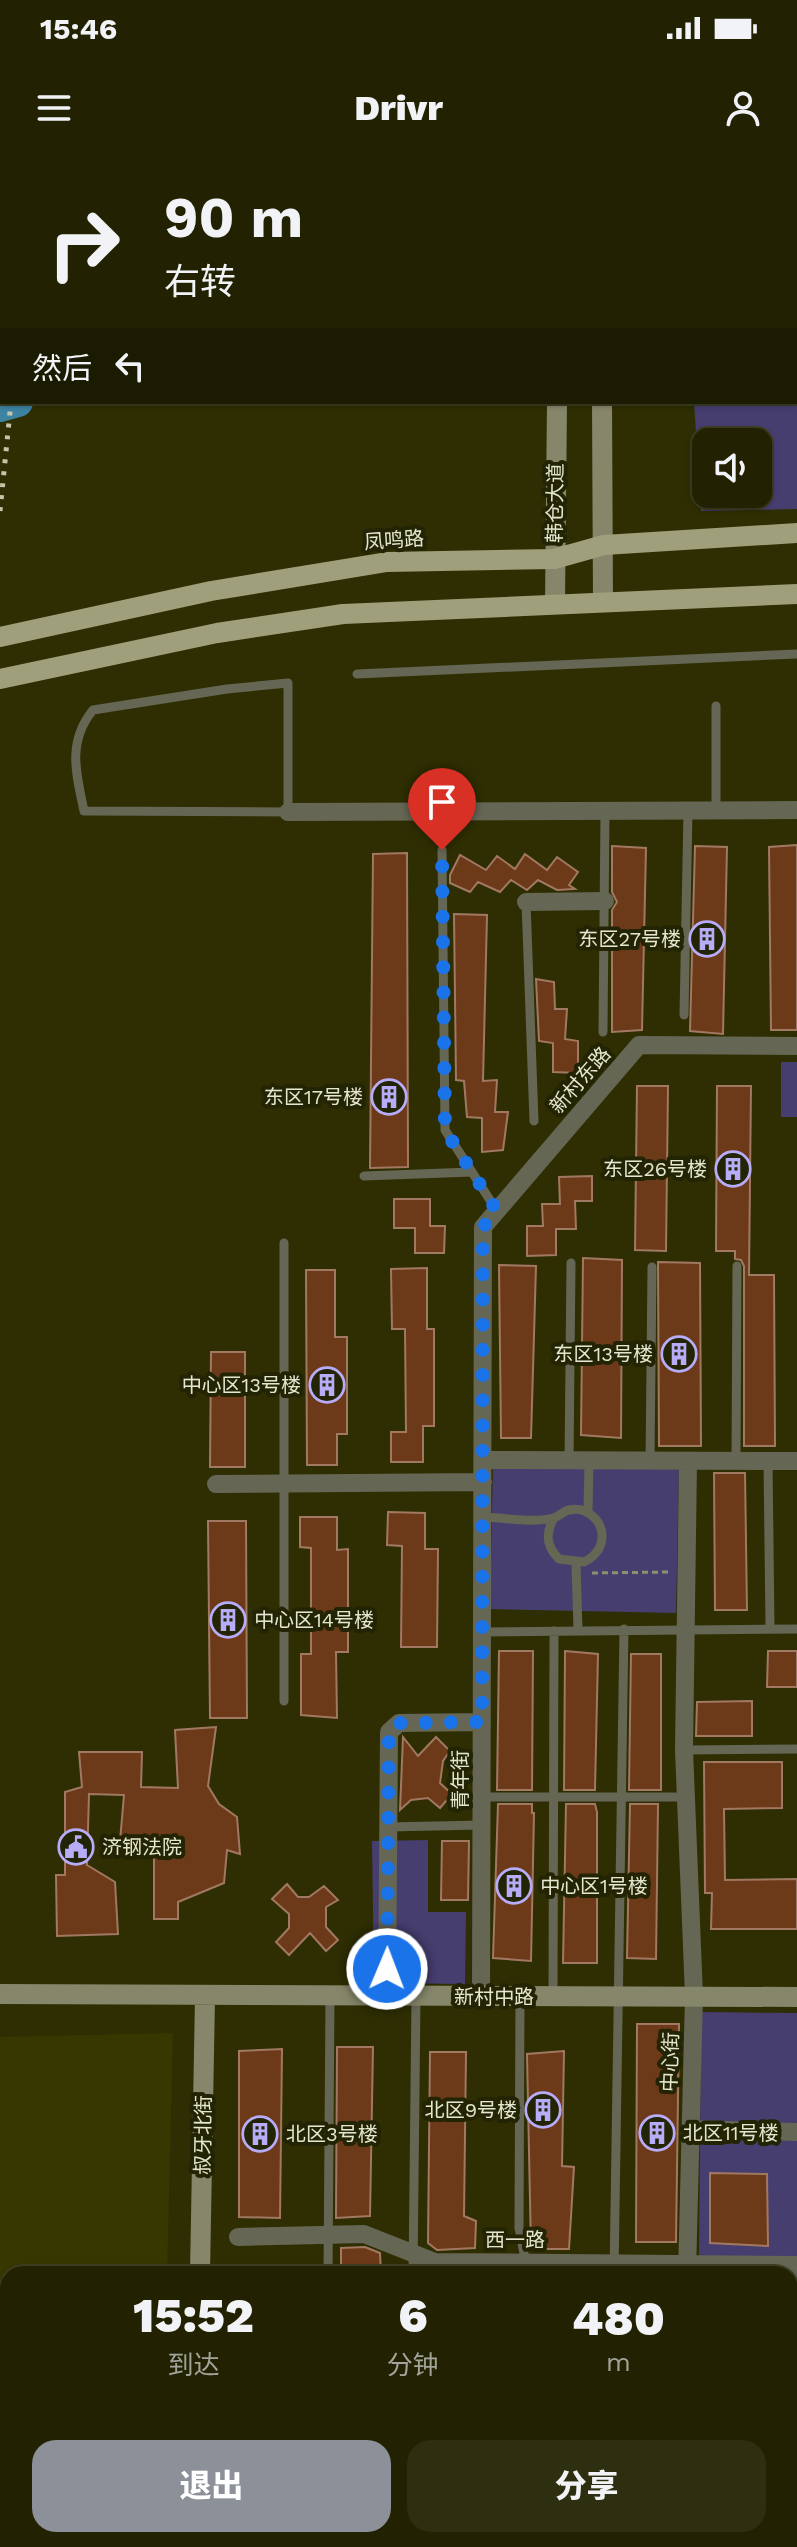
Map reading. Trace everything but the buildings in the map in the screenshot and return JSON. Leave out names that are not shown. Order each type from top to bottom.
[{"type":"main road","name":"凤鸣路","points":[[0,637],[211,591],[387,562],[554,559],[604,545],[797,533]]},
{"type":"main road","points":[[0,679],[217,633],[343,614],[797,594]]},
{"type":"street","name":"韩仓大道","points":[[555,604],[557,404]]},
{"type":"street","points":[[602,404],[603,602]]},
{"type":"street","points":[[288,812],[797,810]]},
{"type":"street","points":[[526,902],[605,901]]},
{"type":"street","name":"新村东路","points":[[483,1227],[639,1045],[797,1046]]},
{"type":"street","name":"青年街","points":[[481,1997],[483,1227]]},
{"type":"street","points":[[483,1460],[650,1463],[797,1461]]},
{"type":"street","name":"中心街","points":[[687,2266],[694,1996],[684,1750],[688,1463]]},
{"type":"street","points":[[216,1484],[483,1482]]},
{"type":"street","points":[[387,1997],[389,1732],[399,1723],[482,1722]]},
{"type":"street","name":"新村中路","points":[[0,1994],[797,1997]]},
{"type":"street","name":"叔牙北街","points":[[200,2266],[205,1997]]},
{"type":"street","points":[[690,2129],[797,2132]]},
{"type":"street","name":"西一路","points":[[238,2237],[364,2234],[435,2262],[497,2266]]},
{"type":"street","name":"西一路","points":[[759,2266],[795,2265]]},
{"type":"lane","points":[[357,674],[797,654]]},
{"type":"lane","points":[[288,683],[288,812],[84,811],[76,771],[78,728],[93,710],[227,689],[288,683]]},
{"type":"lane","points":[[716,706],[716,811]]},
{"type":"lane","points":[[603,1032],[605,811]]},
{"type":"lane","points":[[684,1015],[688,811]]},
{"type":"lane","points":[[442,850],[445,1130],[497,1211]]},
{"type":"lane","points":[[526,902],[534,1121]]},
{"type":"lane","points":[[364,1176],[472,1172]]},
{"type":"lane","points":[[284,1243],[284,1701]]},
{"type":"lane","points":[[569,1461],[571,1263]]},
{"type":"lane","points":[[736,1462],[737,1266]]},
{"type":"lane","points":[[650,1463],[652,1267]]},
{"type":"lane","points":[[588,1512],[589,1462]]},
{"type":"lane","points":[[768,1462],[770,1628]]},
{"type":"lane","points":[[484,1517],[554,1518],[570,1510],[588,1512],[600,1525],[601,1543],[592,1558],[576,1569]]},
{"type":"lane","points":[[554,1518],[548,1535],[549,1544],[559,1559],[576,1569]]},
{"type":"lane","points":[[576,1569],[578,1630]]},
{"type":"lane","points":[[614,2266],[624,1629]]},
{"type":"lane","points":[[484,1632],[797,1629]]},
{"type":"lane","points":[[553,1997],[554,1631]]},
{"type":"lane","points":[[684,1750],[797,1749]]},
{"type":"lane","points":[[482,1797],[686,1797]]},
{"type":"lane","points":[[388,1827],[482,1825]]},
{"type":"lane","points":[[328,2266],[330,1997]]},
{"type":"lane","points":[[413,2266],[416,1997]]},
{"type":"lane","points":[[520,1997],[519,2228],[528,2266]]},
{"type":"path","points":[[576,1569],[687,1572]]},
{"type":"shaded area","points":[[694,404],[797,404],[797,509],[701,511],[701,508],[772,508],[772,428],[696,428]]},
{"type":"shaded area","points":[[781,1062],[797,1062],[797,1117],[781,1117]]},
{"type":"shaded area","points":[[493,1464],[679,1468],[676,1613],[490,1609]]},
{"type":"shaded area","points":[[428,1840],[428,1912],[466,1912],[465,1984],[374,1983],[372,1841]]},
{"type":"shaded area","points":[[701,2012],[797,2013],[797,2258],[699,2257]]},
{"type":"shaded area","points":[[173,2033],[167,2266],[0,2266],[0,2037]]},
{"type":"waterway","points":[[0,407],[11,404]]},
{"type":"railway","points":[[0,511],[11,404]]},
{"type":"place","name":"东区27号楼","points":[[707,939]]},
{"type":"place","name":"东区17号楼","points":[[389,1097]]},
{"type":"place","name":"东区26号楼","points":[[733,1169]]},
{"type":"place","name":"东区13号楼","points":[[679,1354]]},
{"type":"place","name":"中心区13号楼","points":[[327,1385]]},
{"type":"place","name":"中心区14号楼","points":[[228,1620]]},
{"type":"place","name":"济钢法院","points":[[76,1847]]},
{"type":"place","name":"中心区1号楼","points":[[514,1886]]},
{"type":"place","name":"北区9号楼","points":[[543,2110]]},
{"type":"place","name":"北区11号楼","points":[[657,2133]]},
{"type":"place","name":"北区3号楼","points":[[260,2134]]},
{"type":"route","points":[[387,1969],[389,1732],[399,1723],[482,1722],[483,1227],[497,1211],[445,1130],[442,850]]}]
